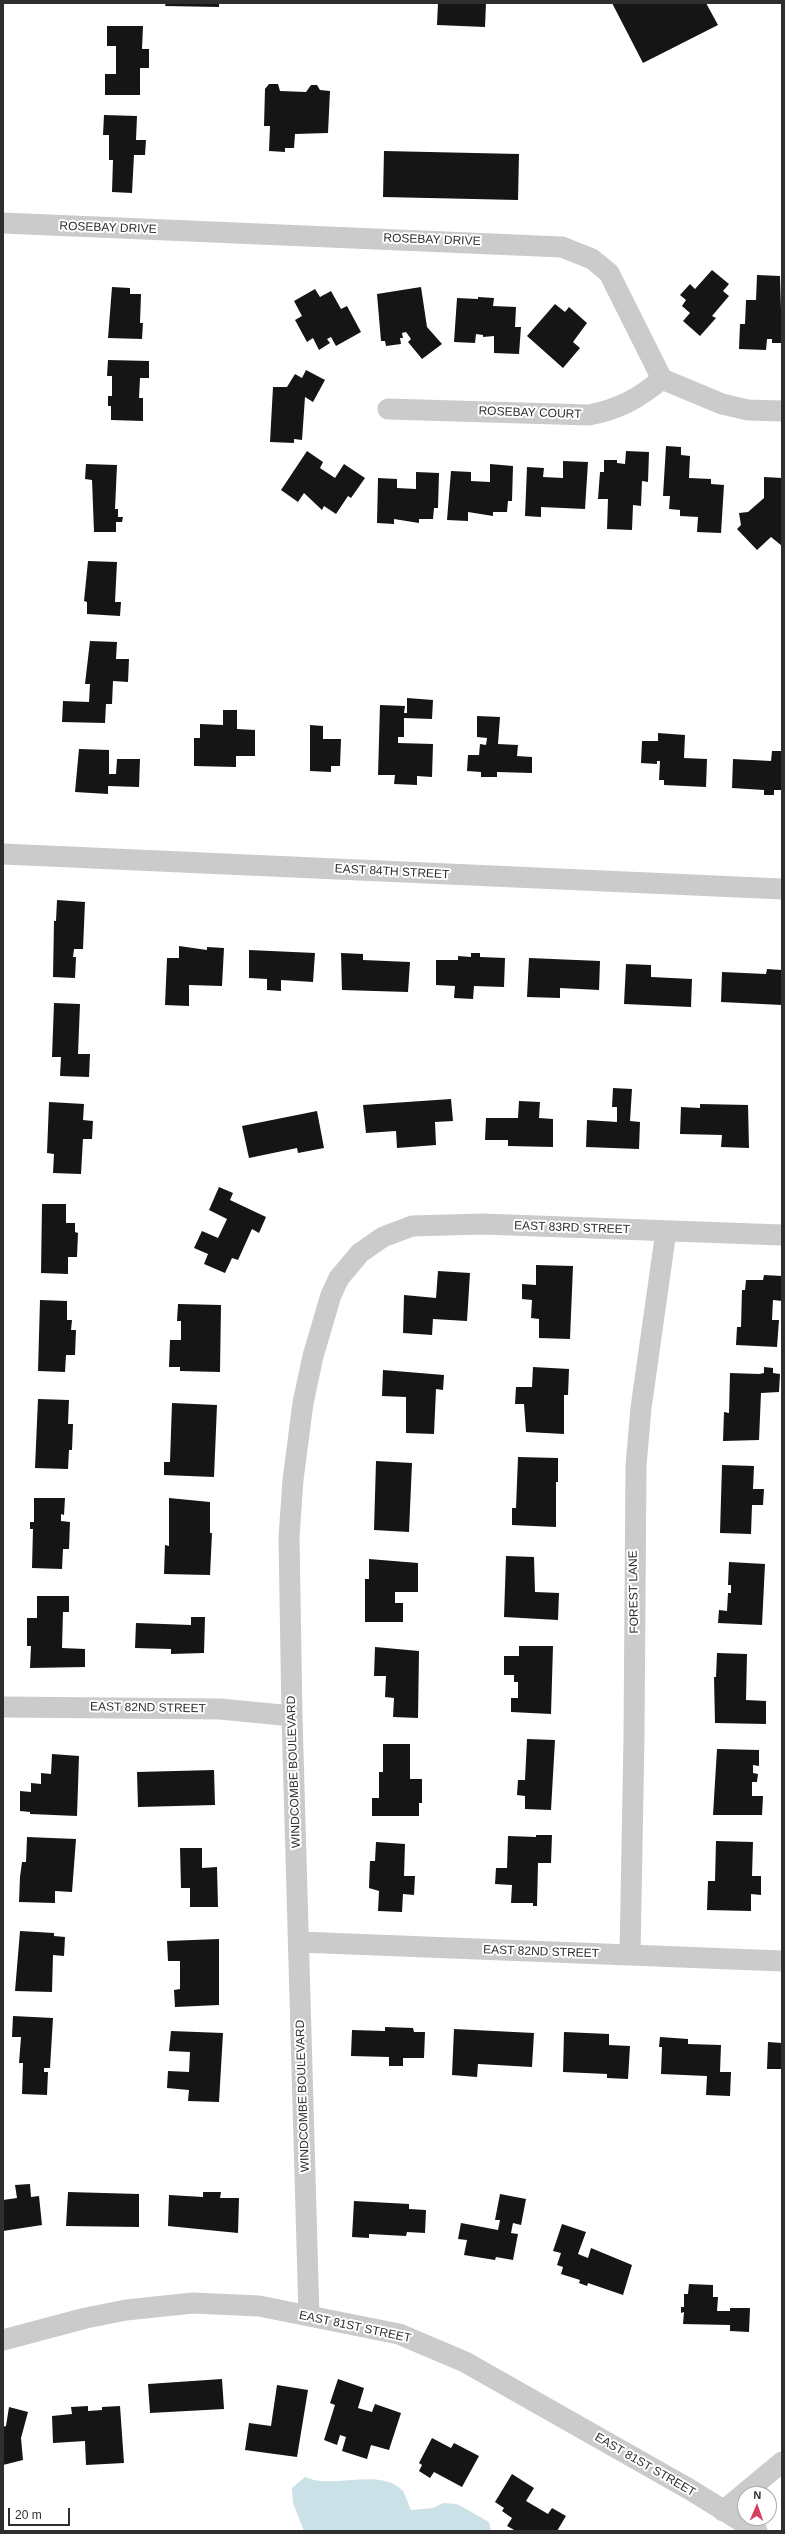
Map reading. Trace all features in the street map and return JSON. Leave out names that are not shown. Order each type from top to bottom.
[{"type":"street","name":"ROSEBAY DRIVE","points":[[3,223],[562,247],[592,259],[609,273],[662,379]]},
{"type":"street","name":"ROSEBAY COURT","points":[[388,409],[589,415],[607,411],[639,398],[662,379]]},
{"type":"street","points":[[662,379],[722,404],[748,410],[782,411]]},
{"type":"street","name":"EAST 84TH STREET","points":[[3,854],[782,889]]},
{"type":"street","name":"EAST 83RD STREET","points":[[368,1247],[392,1233],[412,1226],[433,1224],[782,1235]]},
{"type":"street","name":"FOREST LANE","points":[[630,1955],[634,1729],[636,1466],[641,1408],[666,1231]]},
{"type":"street","name":"WINDCOMBE BOULEVARD","points":[[309,2316],[292,1716],[289,1537],[293,1480],[300,1423],[313,1356],[331,1295],[350,1263],[368,1247]]},
{"type":"street","name":"EAST 82ND STREET","points":[[3,1707],[220,1709],[292,1716]]},
{"type":"street","name":"EAST 82ND STREET","points":[[299,1942],[782,1961]]},
{"type":"street","name":"EAST 81ST STREET","points":[[3,2340],[86,2318],[166,2304],[194,2303],[259,2306],[399,2334],[456,2357],[757,2531]]},
{"type":"street","points":[[723,2511],[782,2462]]},
{"type":"water","points":[[305,2477],[329,2481],[369,2479],[392,2483],[405,2494],[411,2510],[433,2508],[443,2503],[457,2504],[489,2522],[491,2531],[304,2531],[293,2503],[292,2488]]},
{"type":"building","points":[[166,3],[219,3],[219,7],[165,6]]},
{"type":"building","points":[[438,3],[486,3],[485,27],[437,25]]},
{"type":"building","points":[[612,3],[706,3],[718,25],[643,63]]},
{"type":"building","points":[[107,26],[143,26],[142,49],[149,49],[149,68],[140,68],[140,95],[105,95],[105,74],[116,74],[116,46],[107,46]]},
{"type":"building","points":[[269,84],[278,84],[280,91],[306,92],[311,85],[317,85],[320,90],[330,91],[328,133],[295,134],[294,148],[285,148],[285,152],[269,151],[270,126],[264,126],[265,89]]},
{"type":"building","points":[[104,115],[137,116],[136,140],[146,140],[145,155],[134,155],[132,193],[112,192],[113,160],[109,160],[109,135],[103,135]]},
{"type":"building","points":[[384,151],[519,154],[518,200],[383,197]]},
{"type":"building","points":[[712,270],[729,284],[723,291],[729,296],[712,316],[716,318],[700,336],[683,321],[690,313],[682,306],[686,300],[680,295],[690,284],[695,289]]},
{"type":"building","points":[[757,275],[780,276],[782,343],[772,343],[772,339],[767,339],[766,350],[739,349],[740,324],[745,324],[746,300],[756,300]]},
{"type":"building","points":[[112,287],[130,288],[130,294],[141,294],[140,323],[143,323],[142,339],[108,338]]},
{"type":"building","points":[[421,287],[427,327],[442,344],[422,359],[408,342],[411,339],[406,332],[402,333],[403,338],[400,338],[401,344],[386,346],[385,341],[381,341],[377,294]]},
{"type":"building","points":[[315,289],[320,297],[331,291],[341,309],[347,306],[361,332],[336,346],[331,337],[327,339],[330,343],[319,350],[313,338],[307,342],[295,320],[302,316],[294,301]]},
{"type":"building","points":[[478,297],[494,298],[493,306],[516,307],[515,327],[521,327],[519,354],[494,353],[494,336],[483,337],[483,335],[476,334],[475,343],[454,342],[457,298],[478,299]]},
{"type":"building","points":[[555,304],[565,312],[569,307],[587,323],[573,342],[580,348],[563,368],[527,336]]},
{"type":"building","points":[[108,360],[149,361],[149,378],[140,378],[139,398],[143,398],[143,421],[111,420],[111,406],[108,406],[108,396],[112,396],[112,376],[107,376]]},
{"type":"building","points":[[306,370],[325,380],[313,402],[305,397],[302,440],[294,439],[294,443],[270,442],[273,387],[287,387],[295,374],[302,378]]},
{"type":"building","points":[[666,446],[681,447],[681,455],[690,456],[689,478],[711,479],[711,484],[724,485],[721,533],[697,532],[698,517],[680,516],[680,510],[669,509],[670,496],[663,496]]},
{"type":"building","points":[[307,451],[323,462],[320,468],[335,478],[344,464],[365,478],[351,498],[348,496],[336,514],[324,506],[322,510],[304,493],[298,502],[281,490]]},
{"type":"building","points":[[626,451],[649,452],[648,482],[642,481],[641,506],[633,505],[632,530],[607,529],[608,499],[598,499],[600,472],[604,472],[604,460],[617,460],[617,463],[625,464]]},
{"type":"building","points":[[563,461],[588,462],[585,509],[541,507],[541,517],[525,516],[527,467],[544,468],[543,477],[563,478]]},
{"type":"building","points":[[86,464],[117,465],[115,509],[118,509],[118,517],[123,517],[122,522],[116,522],[116,532],[94,532],[92,480],[85,479]]},
{"type":"building","points":[[490,464],[513,466],[512,501],[508,501],[507,512],[493,512],[493,516],[468,512],[468,521],[447,520],[451,471],[471,472],[471,481],[490,482]]},
{"type":"building","points":[[416,472],[439,473],[438,508],[434,508],[433,519],[419,519],[419,523],[394,519],[394,524],[377,523],[378,478],[397,479],[397,488],[416,489]]},
{"type":"building","points":[[764,477],[782,478],[782,546],[771,537],[757,550],[737,529],[741,525],[739,513],[748,512],[764,498]]},
{"type":"building","points":[[88,561],[117,562],[115,602],[121,602],[120,616],[87,614],[87,602],[84,601]]},
{"type":"building","points":[[90,641],[117,642],[116,659],[129,659],[128,682],[113,681],[112,704],[106,704],[105,723],[62,722],[63,701],[89,702],[90,684],[85,684]]},
{"type":"building","points":[[407,698],[433,700],[432,719],[404,718],[404,737],[398,737],[398,743],[433,744],[432,777],[417,776],[417,785],[394,784],[395,775],[378,775],[380,705],[405,706],[404,713],[407,713]]},
{"type":"building","points":[[223,710],[237,710],[237,729],[255,730],[255,756],[236,756],[236,767],[194,766],[194,738],[200,738],[200,724],[223,725]]},
{"type":"building","points":[[477,716],[500,717],[498,744],[518,745],[517,756],[532,757],[532,773],[497,772],[497,777],[481,777],[481,772],[467,771],[468,755],[479,755],[480,744],[486,745],[487,738],[477,737]]},
{"type":"building","points":[[310,725],[323,726],[323,739],[341,739],[340,766],[331,766],[331,772],[310,771]]},
{"type":"building","points":[[658,733],[685,735],[684,758],[707,759],[706,787],[664,785],[664,780],[659,780],[660,761],[657,761],[657,764],[641,763],[642,741],[658,741]]},
{"type":"building","points":[[79,749],[109,750],[109,774],[116,774],[117,759],[140,759],[139,787],[108,786],[108,794],[75,792]]},
{"type":"building","points":[[772,751],[782,751],[782,790],[774,790],[774,795],[764,795],[764,790],[732,788],[733,759],[771,761]]},
{"type":"building","points":[[57,900],[85,902],[83,949],[74,949],[73,957],[76,957],[75,978],[53,977],[54,921],[56,921]]},
{"type":"building","points":[[179,946],[207,950],[207,947],[224,948],[222,986],[189,985],[189,1006],[165,1005],[167,958],[179,958]]},
{"type":"building","points":[[249,950],[315,953],[313,982],[281,980],[281,991],[267,990],[267,979],[249,978]]},
{"type":"building","points":[[341,953],[363,954],[363,960],[410,962],[408,992],[342,990]]},
{"type":"building","points":[[471,953],[480,953],[480,957],[505,958],[504,987],[474,986],[473,999],[454,998],[455,986],[436,985],[436,960],[458,960],[458,956],[471,957]]},
{"type":"building","points":[[529,958],[600,961],[599,990],[560,988],[560,998],[527,997]]},
{"type":"building","points":[[626,964],[651,965],[651,977],[692,979],[691,1007],[624,1004]]},
{"type":"building","points":[[767,969],[782,970],[782,1005],[721,1002],[722,972],[766,974]]},
{"type":"building","points":[[54,1003],[80,1004],[78,1054],[90,1054],[89,1077],[60,1076],[61,1057],[52,1057]]},
{"type":"building","points":[[613,1088],[632,1089],[630,1121],[640,1122],[639,1149],[586,1147],[587,1120],[617,1122],[617,1107],[612,1107]]},
{"type":"building","points":[[451,1099],[453,1121],[435,1122],[436,1145],[397,1148],[396,1131],[366,1133],[363,1105]]},
{"type":"building","points":[[519,1101],[540,1102],[539,1118],[553,1119],[553,1147],[508,1146],[508,1140],[485,1140],[486,1118],[518,1118]]},
{"type":"building","points":[[49,1102],[84,1104],[83,1120],[93,1121],[92,1139],[83,1139],[81,1174],[53,1173],[54,1154],[47,1153]]},
{"type":"building","points":[[700,1104],[748,1105],[749,1148],[721,1147],[722,1135],[680,1134],[681,1107],[700,1108]]},
{"type":"building","points":[[317,1111],[324,1148],[298,1153],[297,1148],[249,1158],[242,1126]]},
{"type":"building","points":[[219,1187],[233,1193],[230,1200],[266,1217],[259,1233],[252,1229],[238,1260],[232,1258],[225,1273],[204,1264],[208,1254],[194,1248],[202,1231],[218,1238],[227,1219],[209,1210]]},
{"type":"building","points":[[42,1204],[66,1204],[66,1223],[75,1223],[75,1232],[78,1233],[77,1257],[68,1257],[68,1274],[41,1273]]},
{"type":"building","points":[[536,1265],[573,1266],[570,1339],[539,1338],[539,1319],[531,1318],[532,1300],[522,1299],[522,1284],[536,1285]]},
{"type":"building","points":[[438,1271],[470,1273],[467,1321],[433,1319],[432,1335],[403,1333],[404,1295],[436,1298]]},
{"type":"building","points":[[764,1275],[782,1276],[782,1301],[773,1300],[772,1320],[779,1320],[777,1347],[736,1345],[737,1327],[741,1327],[742,1290],[745,1290],[746,1280],[763,1280]]},
{"type":"building","points":[[40,1300],[67,1301],[67,1320],[72,1320],[71,1330],[76,1330],[75,1355],[66,1355],[65,1372],[38,1371]]},
{"type":"building","points":[[178,1304],[221,1305],[220,1372],[180,1371],[180,1367],[169,1367],[170,1340],[181,1340],[181,1321],[177,1321]]},
{"type":"building","points":[[533,1367],[569,1369],[568,1395],[564,1395],[564,1434],[526,1432],[524,1404],[515,1404],[516,1387],[532,1387]]},
{"type":"building","points":[[764,1367],[773,1368],[773,1373],[780,1374],[779,1392],[761,1393],[759,1440],[723,1441],[724,1412],[729,1413],[730,1373],[759,1374],[764,1373]]},
{"type":"building","points":[[383,1370],[444,1375],[443,1390],[436,1389],[434,1434],[406,1433],[406,1397],[382,1396]]},
{"type":"building","points":[[38,1399],[69,1400],[68,1424],[73,1424],[72,1450],[69,1450],[68,1469],[35,1468]]},
{"type":"building","points":[[172,1403],[217,1405],[214,1477],[164,1475],[164,1462],[170,1462]]},
{"type":"building","points":[[518,1457],[558,1458],[558,1482],[556,1482],[556,1527],[512,1525],[512,1508],[516,1508]]},
{"type":"building","points":[[376,1461],[412,1463],[409,1532],[374,1530]]},
{"type":"building","points":[[722,1465],[754,1466],[753,1489],[764,1489],[763,1505],[752,1505],[751,1534],[720,1533]]},
{"type":"building","points":[[34,1498],[65,1498],[64,1515],[61,1514],[61,1521],[70,1522],[69,1549],[63,1549],[62,1569],[32,1568],[33,1529],[30,1529],[30,1522],[34,1522]]},
{"type":"building","points":[[169,1498],[210,1502],[210,1533],[212,1533],[210,1575],[164,1574],[165,1545],[169,1546]]},
{"type":"building","points":[[506,1556],[534,1557],[535,1592],[559,1593],[558,1620],[504,1617]]},
{"type":"building","points":[[369,1559],[418,1563],[418,1592],[395,1592],[395,1603],[403,1603],[403,1622],[365,1622],[365,1579],[369,1579]]},
{"type":"building","points":[[729,1562],[765,1564],[762,1625],[718,1623],[719,1610],[727,1611],[728,1593],[731,1593],[731,1585],[728,1585]]},
{"type":"building","points":[[37,1596],[69,1596],[69,1612],[63,1612],[62,1648],[85,1649],[85,1667],[30,1668],[31,1646],[27,1646],[27,1618],[37,1618]]},
{"type":"building","points":[[191,1617],[205,1617],[204,1653],[171,1654],[171,1649],[135,1648],[136,1623],[191,1625]]},
{"type":"building","points":[[519,1646],[553,1646],[551,1714],[511,1712],[511,1698],[518,1698],[518,1682],[514,1682],[514,1675],[504,1675],[504,1656],[519,1656]]},
{"type":"building","points":[[375,1647],[419,1651],[418,1718],[393,1717],[394,1698],[385,1697],[386,1676],[374,1676]]},
{"type":"building","points":[[717,1653],[747,1654],[746,1700],[766,1701],[766,1724],[715,1723],[714,1677],[716,1677]]},
{"type":"building","points":[[527,1739],[555,1740],[551,1810],[525,1809],[525,1796],[517,1795],[518,1780],[525,1780]]},
{"type":"building","points":[[383,1744],[410,1744],[410,1779],[422,1779],[422,1803],[419,1803],[419,1816],[372,1816],[372,1798],[379,1798],[379,1772],[383,1772]]},
{"type":"building","points":[[717,1749],[759,1750],[759,1766],[753,1765],[753,1773],[758,1774],[757,1782],[752,1782],[752,1796],[763,1796],[762,1815],[713,1815]]},
{"type":"building","points":[[52,1754],[79,1756],[77,1816],[30,1814],[30,1812],[20,1811],[20,1791],[31,1792],[31,1783],[41,1784],[41,1773],[51,1774]]},
{"type":"building","points":[[214,1770],[215,1805],[138,1807],[137,1772]]},
{"type":"building","points":[[536,1835],[552,1835],[551,1863],[538,1863],[537,1906],[533,1906],[533,1903],[511,1903],[512,1885],[495,1884],[496,1868],[507,1868],[508,1836],[536,1837]]},
{"type":"building","points":[[27,1837],[76,1839],[72,1892],[55,1891],[55,1903],[19,1902],[22,1862],[26,1862]]},
{"type":"building","points":[[716,1841],[753,1842],[752,1876],[761,1876],[761,1895],[751,1894],[751,1911],[707,1910],[708,1881],[715,1881]]},
{"type":"building","points":[[376,1842],[405,1844],[404,1876],[415,1876],[414,1895],[403,1894],[402,1912],[378,1911],[379,1891],[369,1888],[370,1861],[375,1861]]},
{"type":"building","points":[[180,1848],[202,1848],[202,1868],[217,1867],[218,1907],[190,1907],[190,1888],[181,1888]]},
{"type":"building","points":[[20,1931],[54,1933],[54,1936],[65,1937],[64,1956],[53,1955],[52,1992],[15,1991]]},
{"type":"building","points":[[219,1939],[219,2005],[175,2007],[174,1990],[180,1989],[180,1961],[168,1961],[167,1941]]},
{"type":"building","points":[[13,2016],[53,2018],[50,2068],[44,2068],[44,2072],[48,2072],[47,2095],[22,2094],[23,2063],[19,2063],[21,2037],[12,2037]]},
{"type":"building","points":[[385,2027],[413,2028],[414,2032],[425,2032],[424,2058],[403,2058],[403,2066],[389,2066],[389,2057],[351,2056],[352,2030],[385,2031]]},
{"type":"building","points":[[454,2029],[534,2033],[532,2067],[478,2064],[477,2077],[452,2075]]},
{"type":"building","points":[[171,2031],[223,2033],[219,2102],[188,2101],[189,2090],[167,2088],[168,2071],[189,2072],[190,2052],[169,2051]]},
{"type":"building","points":[[564,2032],[609,2034],[609,2045],[630,2046],[628,2079],[607,2078],[607,2074],[563,2072]]},
{"type":"building","points":[[660,2037],[688,2039],[688,2044],[721,2045],[720,2072],[731,2072],[730,2096],[706,2095],[707,2076],[661,2074],[662,2047],[659,2047]]},
{"type":"building","points":[[768,2042],[782,2043],[782,2069],[767,2069]]},
{"type":"building","points":[[30,2184],[31,2197],[39,2196],[42,2225],[3,2231],[3,2200],[17,2198],[15,2185]]},
{"type":"building","points":[[68,2192],[139,2194],[139,2227],[66,2226]]},
{"type":"building","points":[[203,2192],[221,2192],[220,2198],[239,2198],[238,2233],[168,2226],[169,2195],[203,2197]]},
{"type":"building","points":[[500,2194],[526,2199],[521,2225],[513,2223],[511,2233],[518,2234],[513,2260],[496,2257],[495,2260],[464,2255],[467,2240],[458,2239],[461,2223],[498,2230],[500,2220],[495,2220]]},
{"type":"building","points":[[354,2201],[409,2204],[409,2209],[426,2210],[425,2233],[407,2232],[406,2236],[369,2234],[369,2238],[352,2237]]},
{"type":"building","points":[[562,2224],[586,2232],[578,2254],[588,2258],[591,2248],[632,2265],[623,2295],[588,2283],[587,2286],[579,2283],[580,2280],[561,2274],[563,2267],[557,2265],[561,2253],[553,2251]]},
{"type":"building","points":[[689,2284],[713,2285],[713,2297],[718,2297],[717,2311],[730,2311],[730,2308],[750,2308],[749,2332],[730,2331],[730,2325],[683,2324],[684,2312],[681,2313],[681,2307],[684,2307],[684,2294],[688,2294]]},
{"type":"building","points":[[222,2379],[224,2409],[150,2413],[148,2384]]},
{"type":"building","points":[[338,2379],[364,2388],[358,2408],[372,2412],[375,2404],[401,2413],[389,2450],[371,2445],[367,2459],[342,2451],[346,2437],[340,2435],[337,2445],[324,2440],[335,2405],[330,2403]]},
{"type":"building","points":[[277,2385],[308,2390],[297,2457],[245,2450],[249,2423],[271,2426]]},
{"type":"building","points":[[88,2406],[88,2411],[102,2410],[102,2407],[120,2406],[124,2463],[86,2465],[85,2441],[53,2443],[52,2416],[72,2414],[71,2407]]},
{"type":"building","points":[[9,2407],[28,2412],[21,2438],[23,2460],[3,2465],[3,2427],[6,2426]]},
{"type":"building","points":[[432,2438],[451,2448],[454,2443],[479,2456],[462,2487],[434,2472],[430,2478],[419,2471],[422,2465],[419,2463]]},
{"type":"building","points":[[512,2474],[534,2488],[526,2501],[548,2514],[552,2508],[566,2516],[557,2531],[516,2531],[507,2526],[512,2518],[502,2511],[504,2508],[495,2502]]}]
